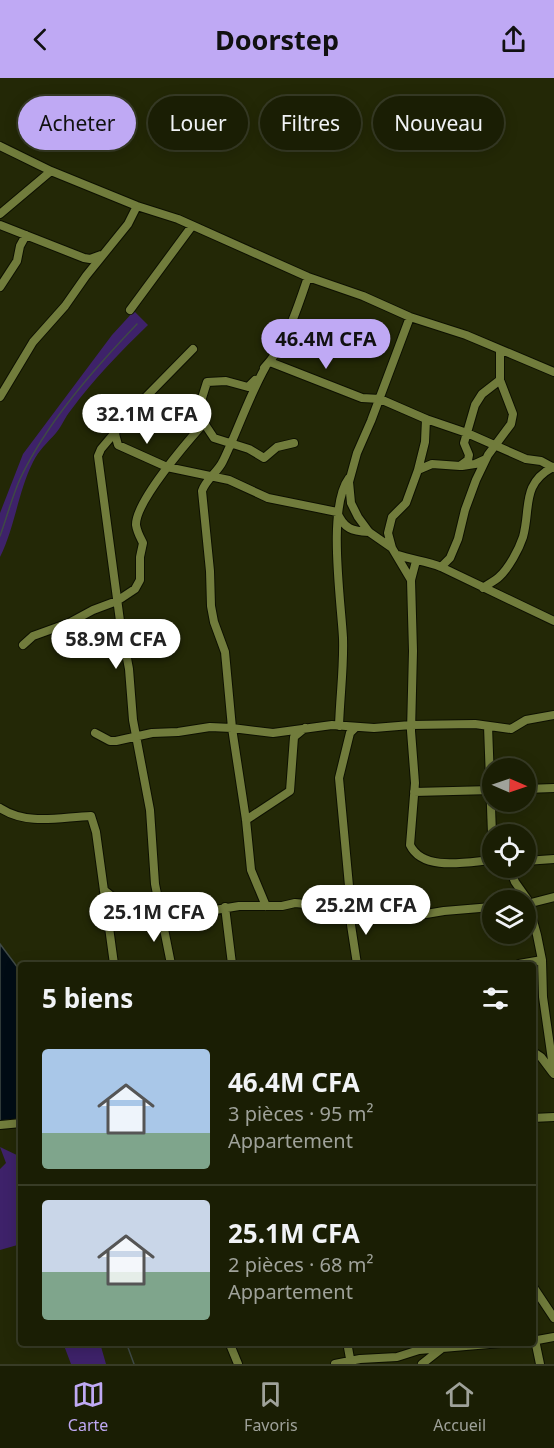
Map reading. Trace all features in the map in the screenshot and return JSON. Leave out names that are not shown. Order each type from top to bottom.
[{"type":"street","points":[[0,146],[51,171],[192,226],[308,277],[363,296],[410,317],[466,335],[554,372]]},
{"type":"street","points":[[0,214],[51,171]]},
{"type":"street","points":[[0,397],[33,342],[65,306],[128,224],[137,206]]},
{"type":"street","points":[[0,225],[90,260],[103,255]]},
{"type":"street","points":[[130,310],[192,226]]},
{"type":"street","points":[[0,287],[17,261],[20,246],[26,235]]},
{"type":"street","points":[[266,906],[252,870],[232,728],[225,652],[211,606],[202,491],[205,483],[222,464],[254,387],[282,343],[308,277]]},
{"type":"street","points":[[410,317],[380,399],[357,453],[349,482],[351,503],[358,517],[369,532],[398,555],[411,580]]},
{"type":"street","points":[[171,962],[155,884],[150,810],[133,720],[129,669],[117,601],[98,456],[101,449],[168,373],[193,349]]},
{"type":"street","points":[[441,567],[450,558],[476,480],[486,459],[511,424],[513,414],[500,381],[500,350]]},
{"type":"street","points":[[268,364],[363,398],[380,399],[426,420],[467,433],[526,459],[541,461],[553,467]]},
{"type":"street","points":[[268,364],[248,387],[226,381],[207,382],[202,398],[204,423],[214,438],[249,449],[264,458],[277,447],[294,443]]},
{"type":"street","points":[[461,466],[468,460],[469,455],[465,443],[475,405],[482,394],[500,381]]},
{"type":"street","points":[[392,548],[388,533],[392,517],[406,503],[418,470],[425,442],[426,420]]},
{"type":"street","points":[[23,645],[33,636],[69,623],[93,610],[117,601],[135,589],[140,580],[140,557],[143,543],[136,522],[143,503],[167,467],[204,423]]},
{"type":"street","points":[[115,434],[118,445],[167,467],[237,483],[268,498],[338,512]]},
{"type":"street","points":[[418,470],[432,464],[461,466],[475,464],[486,459]]},
{"type":"street","points":[[483,588],[499,577],[519,546],[526,521],[528,494],[545,471],[553,467]]},
{"type":"street","points":[[339,726],[342,637],[339,606],[338,512],[345,483],[352,474]]},
{"type":"street","points":[[338,512],[342,523],[355,531],[369,532]]},
{"type":"street","points":[[398,555],[441,567],[554,621]]},
{"type":"street","points":[[416,561],[411,580],[413,651],[411,725],[414,792],[410,845],[414,853],[425,860],[441,862],[482,860]]},
{"type":"street","points":[[95,733],[110,741],[152,733],[210,728],[232,728],[273,734],[306,727],[339,726],[374,728],[475,724],[511,729],[526,720],[554,715]]},
{"type":"street","points":[[488,726],[490,758]]},
{"type":"street","points":[[246,820],[290,791],[294,737],[306,727]]},
{"type":"street","points":[[356,727],[350,733],[339,778],[349,886],[355,909],[351,925],[357,962]]},
{"type":"street","points":[[536,789],[554,788]]},
{"type":"street","points":[[414,792],[482,790]]},
{"type":"street","points":[[0,808],[14,816],[32,819],[90,816],[96,832],[114,962]]},
{"type":"street","points":[[536,860],[554,859]]},
{"type":"street","points":[[104,890],[120,903],[144,916],[161,918],[225,907],[306,903],[355,909],[387,909],[411,914],[482,908]]},
{"type":"street","points":[[536,902],[554,897]]},
{"type":"street","points":[[225,907],[232,962]]},
{"type":"street","points":[[536,938],[542,960],[543,997],[554,1074]]},
{"type":"street","points":[[530,962],[542,960]]},
{"type":"street","points":[[536,1054],[554,1074]]},
{"type":"street","points":[[536,1118],[554,1117]]},
{"type":"street","points":[[0,1125],[18,1123]]},
{"type":"street","points":[[536,1291],[554,1318]]},
{"type":"street","points":[[536,1340],[554,1337]]},
{"type":"street","points":[[230,1346],[237,1364]]},
{"type":"street","points":[[348,1346],[351,1362]]},
{"type":"street","points":[[335,1364],[397,1357],[418,1346],[442,1348],[465,1346]]},
{"type":"street","points":[[536,1346],[540,1364]]},
{"type":"street","points":[[422,1364],[442,1348]]},
{"type":"shaded area","points":[[134,311],[148,325],[89,388],[35,458],[0,557],[0,513],[23,454],[112,335]]},
{"type":"shaded area","points":[[0,944],[18,968],[18,1119],[0,1121]]},
{"type":"shaded area","points":[[0,1147],[18,1156],[18,1245],[0,1250],[0,1169],[6,1163]]},
{"type":"shaded area","points":[[64,1346],[101,1346],[106,1364],[71,1364]]},
{"type":"waterway","points":[[0,536],[20,479],[44,437],[72,397],[137,324]]},
{"type":"waterway","points":[[127,1346],[134,1364]]}]
